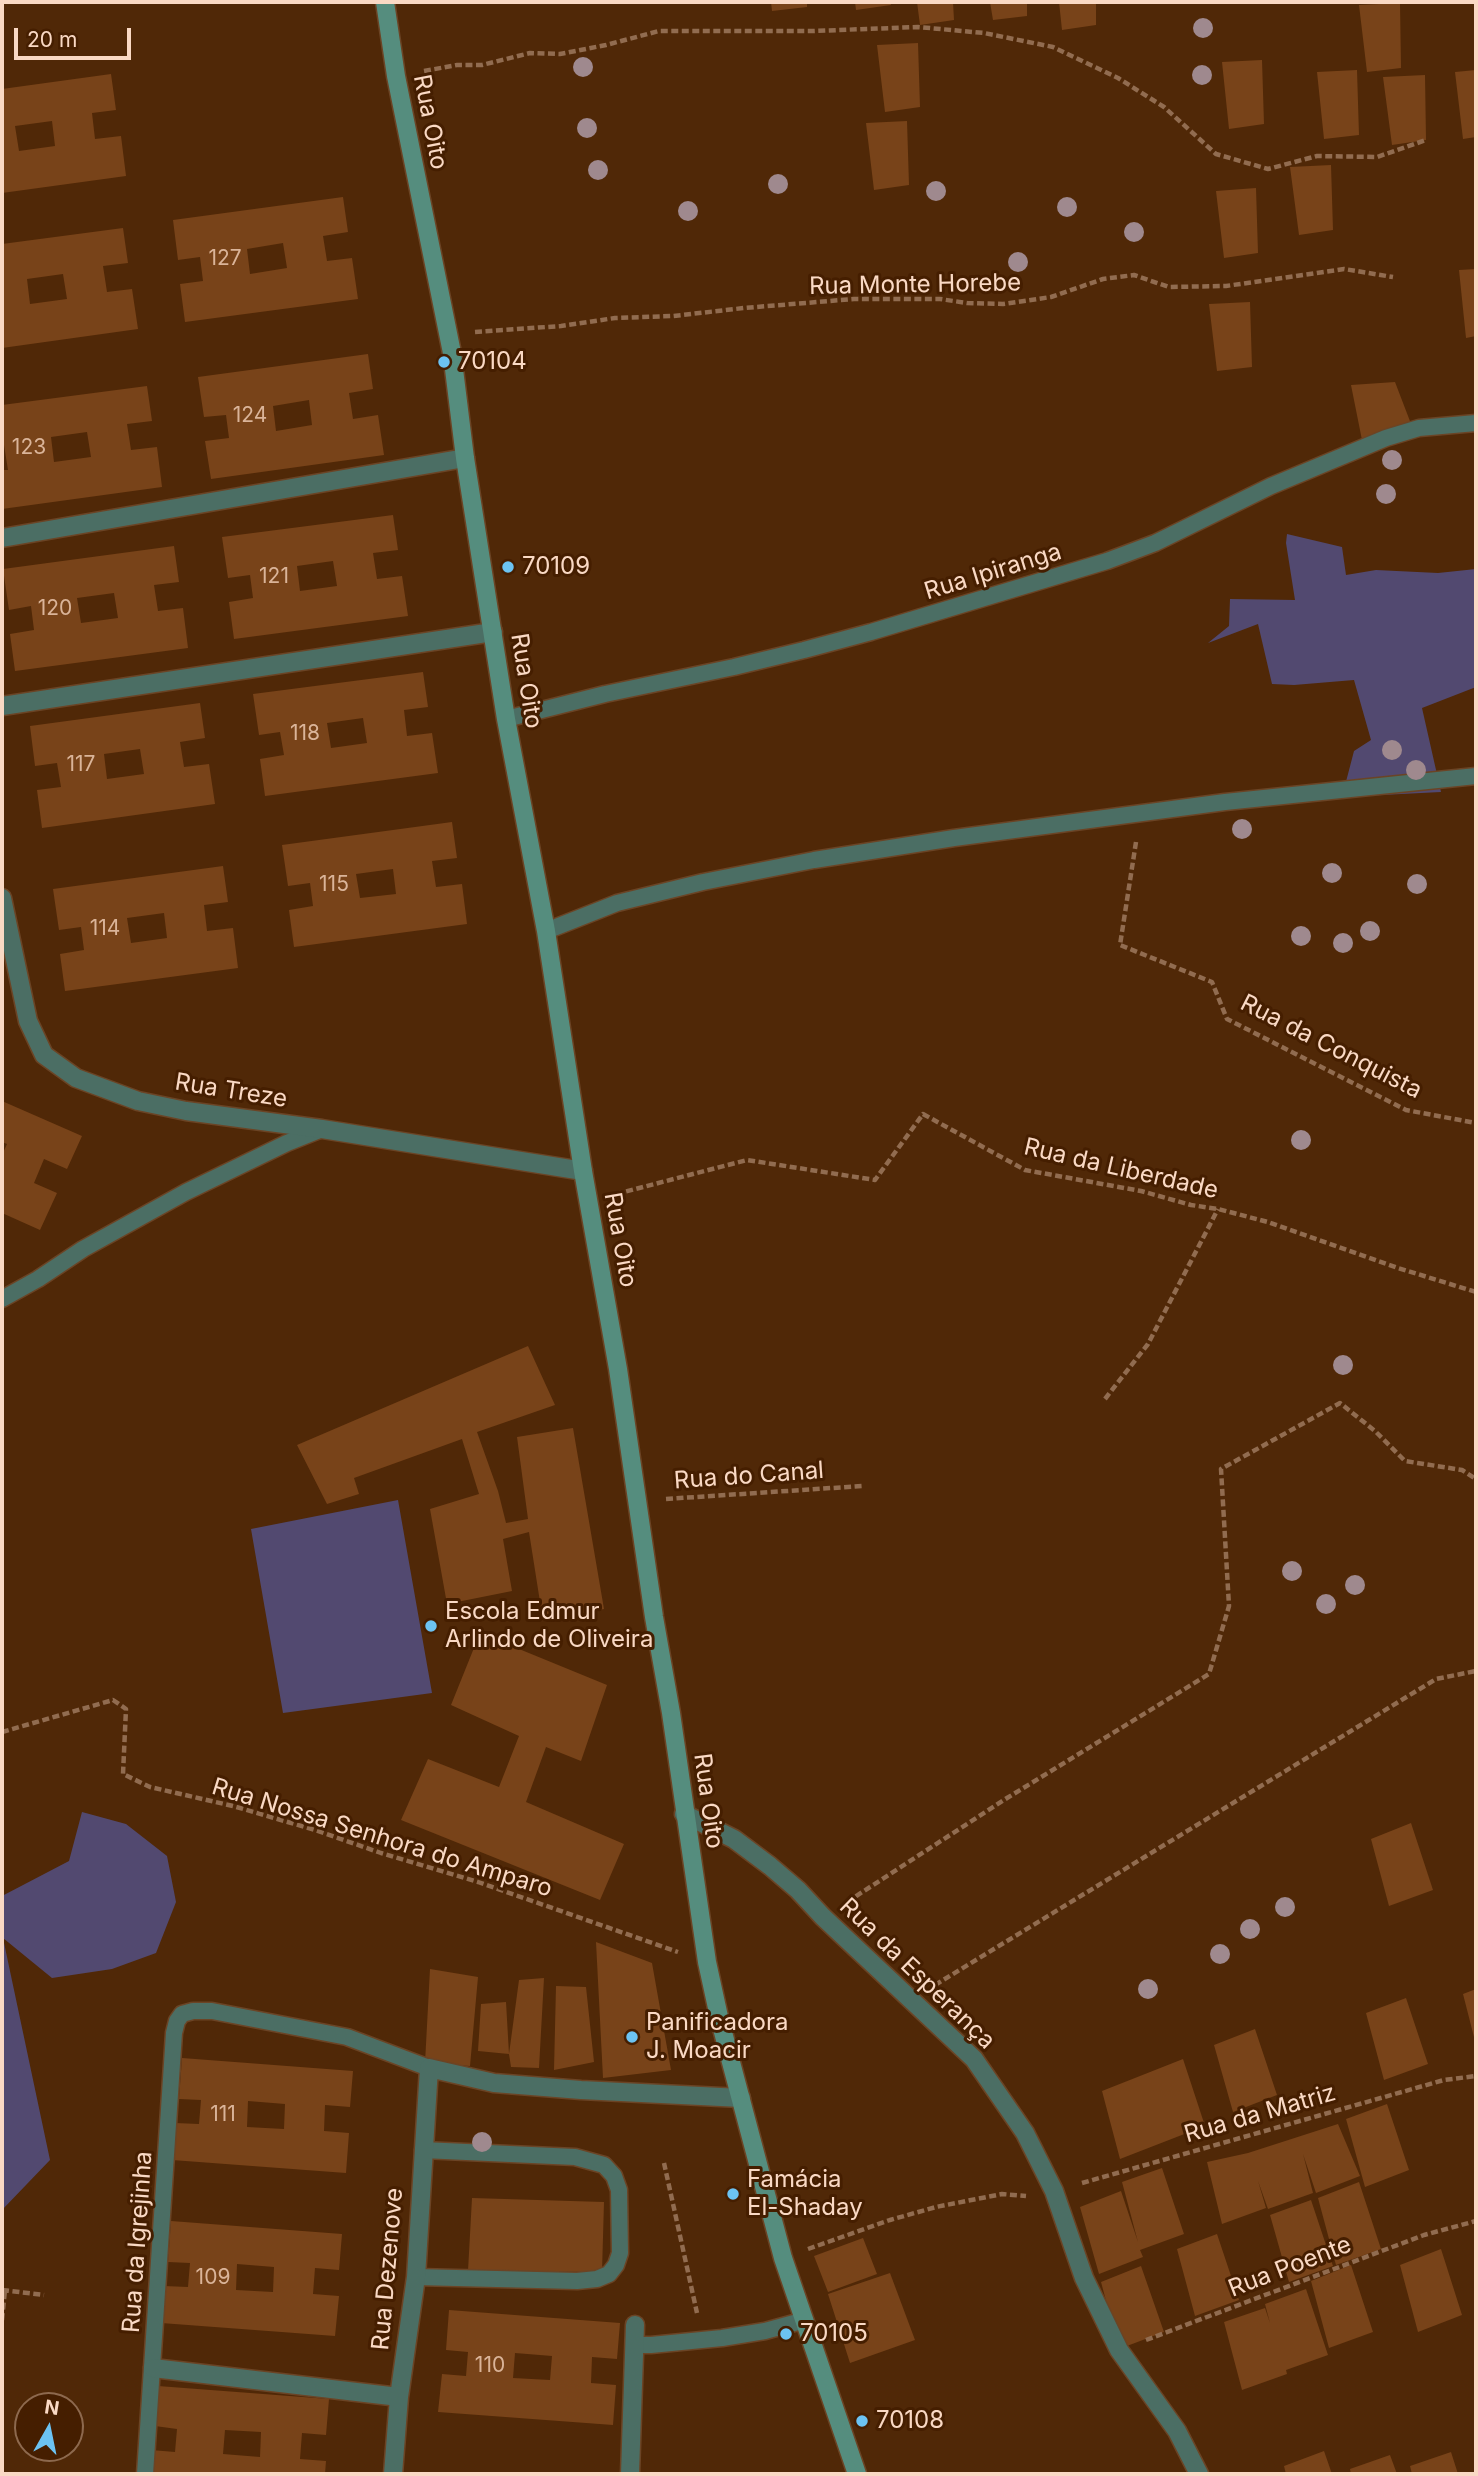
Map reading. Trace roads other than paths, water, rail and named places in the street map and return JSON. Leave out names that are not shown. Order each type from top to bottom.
[{"type":"street","name":"Rua Oito","points":[[385,2],[396,76],[452,353],[465,458],[506,719],[546,930],[583,1171],[618,1369],[707,1962],[783,2258],[857,2474]]},
{"type":"street","points":[[2,538],[465,458]]},
{"type":"street","points":[[2,706],[493,632]]},
{"type":"street","name":"Rua Treze","points":[[2,898],[27,1021],[44,1055],[76,1078],[138,1101],[186,1111],[322,1129],[583,1171]]},
{"type":"street","name":"Rua da Esperança","points":[[684,1814],[734,1839],[798,1890],[823,1917],[974,2059],[1025,2133],[1054,2191],[1084,2278],[1119,2350],[1177,2431],[1199,2474]]},
{"type":"street","points":[[429,2068],[494,2083],[741,2098]]},
{"type":"street","name":"Rua Dezenove","points":[[393,2474],[399,2397],[416,2277],[429,2068]]},
{"type":"street","points":[[630,2474],[635,2325]]},
{"type":"street","points":[[153,2368],[399,2397]]},
{"type":"lane","name":"Rua Ipiranga","points":[[506,719],[818,646],[1095,565],[1155,543],[1271,486],[1386,438],[1419,428],[1476,423]]},
{"type":"lane","points":[[546,930],[617,903],[703,882],[814,860],[1140,813],[1476,776]]},
{"type":"lane","points":[[2,1298],[186,1192],[322,1129]]},
{"type":"lane","name":"Rua da Igrejinha","points":[[145,2474],[174,2033],[177,2021],[182,2014],[212,2011],[347,2037],[429,2068]]},
{"type":"lane","points":[[416,2277],[587,2280],[609,2274],[620,2253],[619,2190],[614,2176],[604,2165],[575,2157],[423,2150]]},
{"type":"lane","points":[[635,2345],[703,2340],[765,2331],[805,2320]]},
{"type":"place","name":"70104","points":[[444,362]]},
{"type":"place","name":"70109","points":[[508,567]]},
{"type":"place","name":"Escola Edmur Arlindo de Oliveira","points":[[431,1626]]},
{"type":"place","name":"Panificadora J. Moacir","points":[[632,2037]]},
{"type":"place","name":"Famácia El-Shaday","points":[[733,2194]]},
{"type":"place","name":"70105","points":[[786,2334]]},
{"type":"place","name":"70108","points":[[862,2421]]}]
